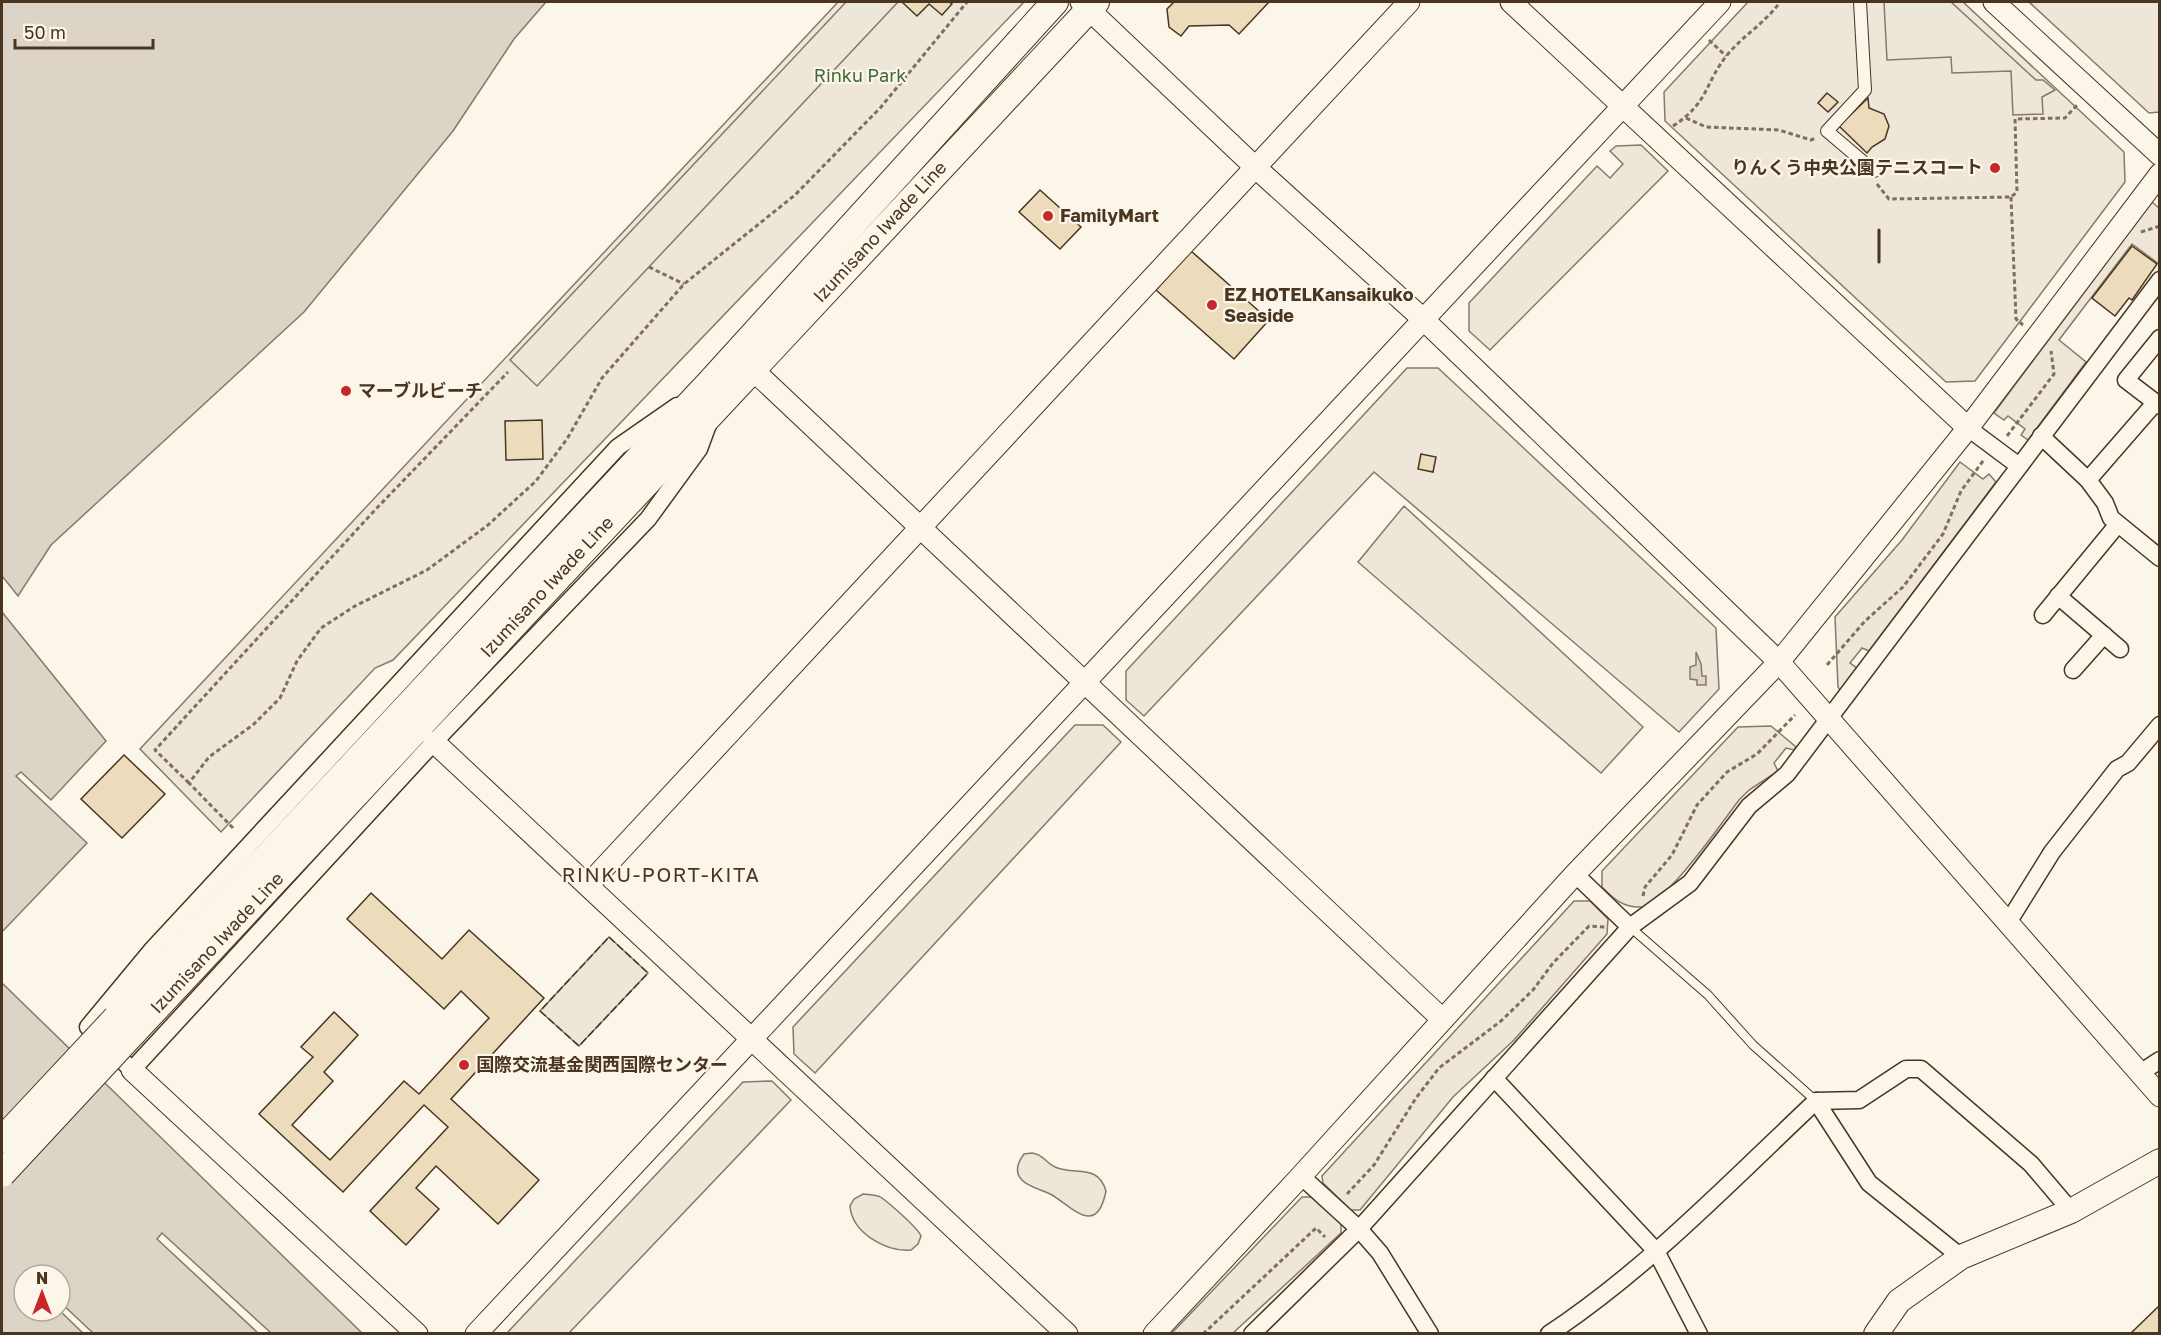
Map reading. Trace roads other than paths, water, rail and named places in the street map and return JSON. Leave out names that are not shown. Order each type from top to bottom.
[{"type":"main road","name":"Izumisano Iwade Line","points":[[2,1174],[125,1025],[1055,2]]},
{"type":"main road","name":"Izumisano Iwade Line","points":[[2,1140],[125,1025],[752,369],[1088,4]]},
{"type":"main road","points":[[1875,1334],[1899,1300],[1961,1257],[2071,1211],[2160,1161]]},
{"type":"street","points":[[588,885],[922,529],[1409,2]]},
{"type":"street","points":[[1511,2],[1968,428],[2019,466]]},
{"type":"street","points":[[476,1334],[1083,681],[1720,2]]},
{"type":"street","points":[[1860,2],[1865,90],[1827,131],[1874,171]]},
{"type":"street","points":[[1994,2],[2160,155]]},
{"type":"street","points":[[1088,4],[1256,167],[1424,320],[1779,662],[2009,921],[2160,1096]]},
{"type":"street","points":[[1154,1334],[1575,874],[1779,662],[1968,428],[2160,174]]},
{"type":"street","points":[[1263,1329],[1359,1228],[1630,927],[1690,883],[1749,806],[1787,774],[2160,280]]},
{"type":"street","points":[[2088,480],[2157,404],[2126,380],[2160,338]]},
{"type":"street","points":[[752,369],[1442,1019]]},
{"type":"street","points":[[417,1334],[88,1027],[151,951],[618,447],[710,382]]},
{"type":"street","points":[[132,1070],[434,742],[648,519],[699,449],[714,408]]},
{"type":"street","points":[[2041,436],[2088,480],[2105,503],[2111,518],[2160,558]]},
{"type":"street","points":[[2043,615],[2118,524]]},
{"type":"street","points":[[2058,596],[2120,649]]},
{"type":"street","points":[[2073,670],[2104,635]]},
{"type":"street","points":[[2009,921],[2052,852],[2117,769],[2128,763],[2160,725]]},
{"type":"street","points":[[434,742],[1067,1334]]},
{"type":"street","points":[[1575,874],[1630,927]]},
{"type":"street","points":[[2140,1073],[2160,1060]]},
{"type":"street","points":[[1549,1334],[1582,1312],[1656,1251],[1816,1101],[1859,1100],[1906,1069],[1921,1069],[2031,1164],[2071,1211]]},
{"type":"street","points":[[1494,1077],[1656,1251],[1699,1334]]},
{"type":"street","points":[[1816,1101],[1869,1183],[1961,1257]]},
{"type":"street","points":[[1301,1176],[1359,1228],[1380,1253],[1430,1334]]},
{"type":"lane","points":[[1630,927],[1708,995],[1753,1046],[1816,1101]]},
{"type":"place","name":"りんくう中央公園テニスコート","points":[[1995,168]]},
{"type":"place","name":"FamilyMart","points":[[1048,216]]},
{"type":"place","name":"EZ HOTELKansaikuko Seaside","points":[[1212,305]]},
{"type":"place","name":"マーブルビーチ","points":[[346,391]]},
{"type":"place","name":"国際交流基金関西国際センター","points":[[464,1065]]},
{"type":"district","name":"RINKU-PORT-KITA","points":[[661,875]]},
{"type":"park label","name":"Rinku Park","points":[[860,76]]}]
